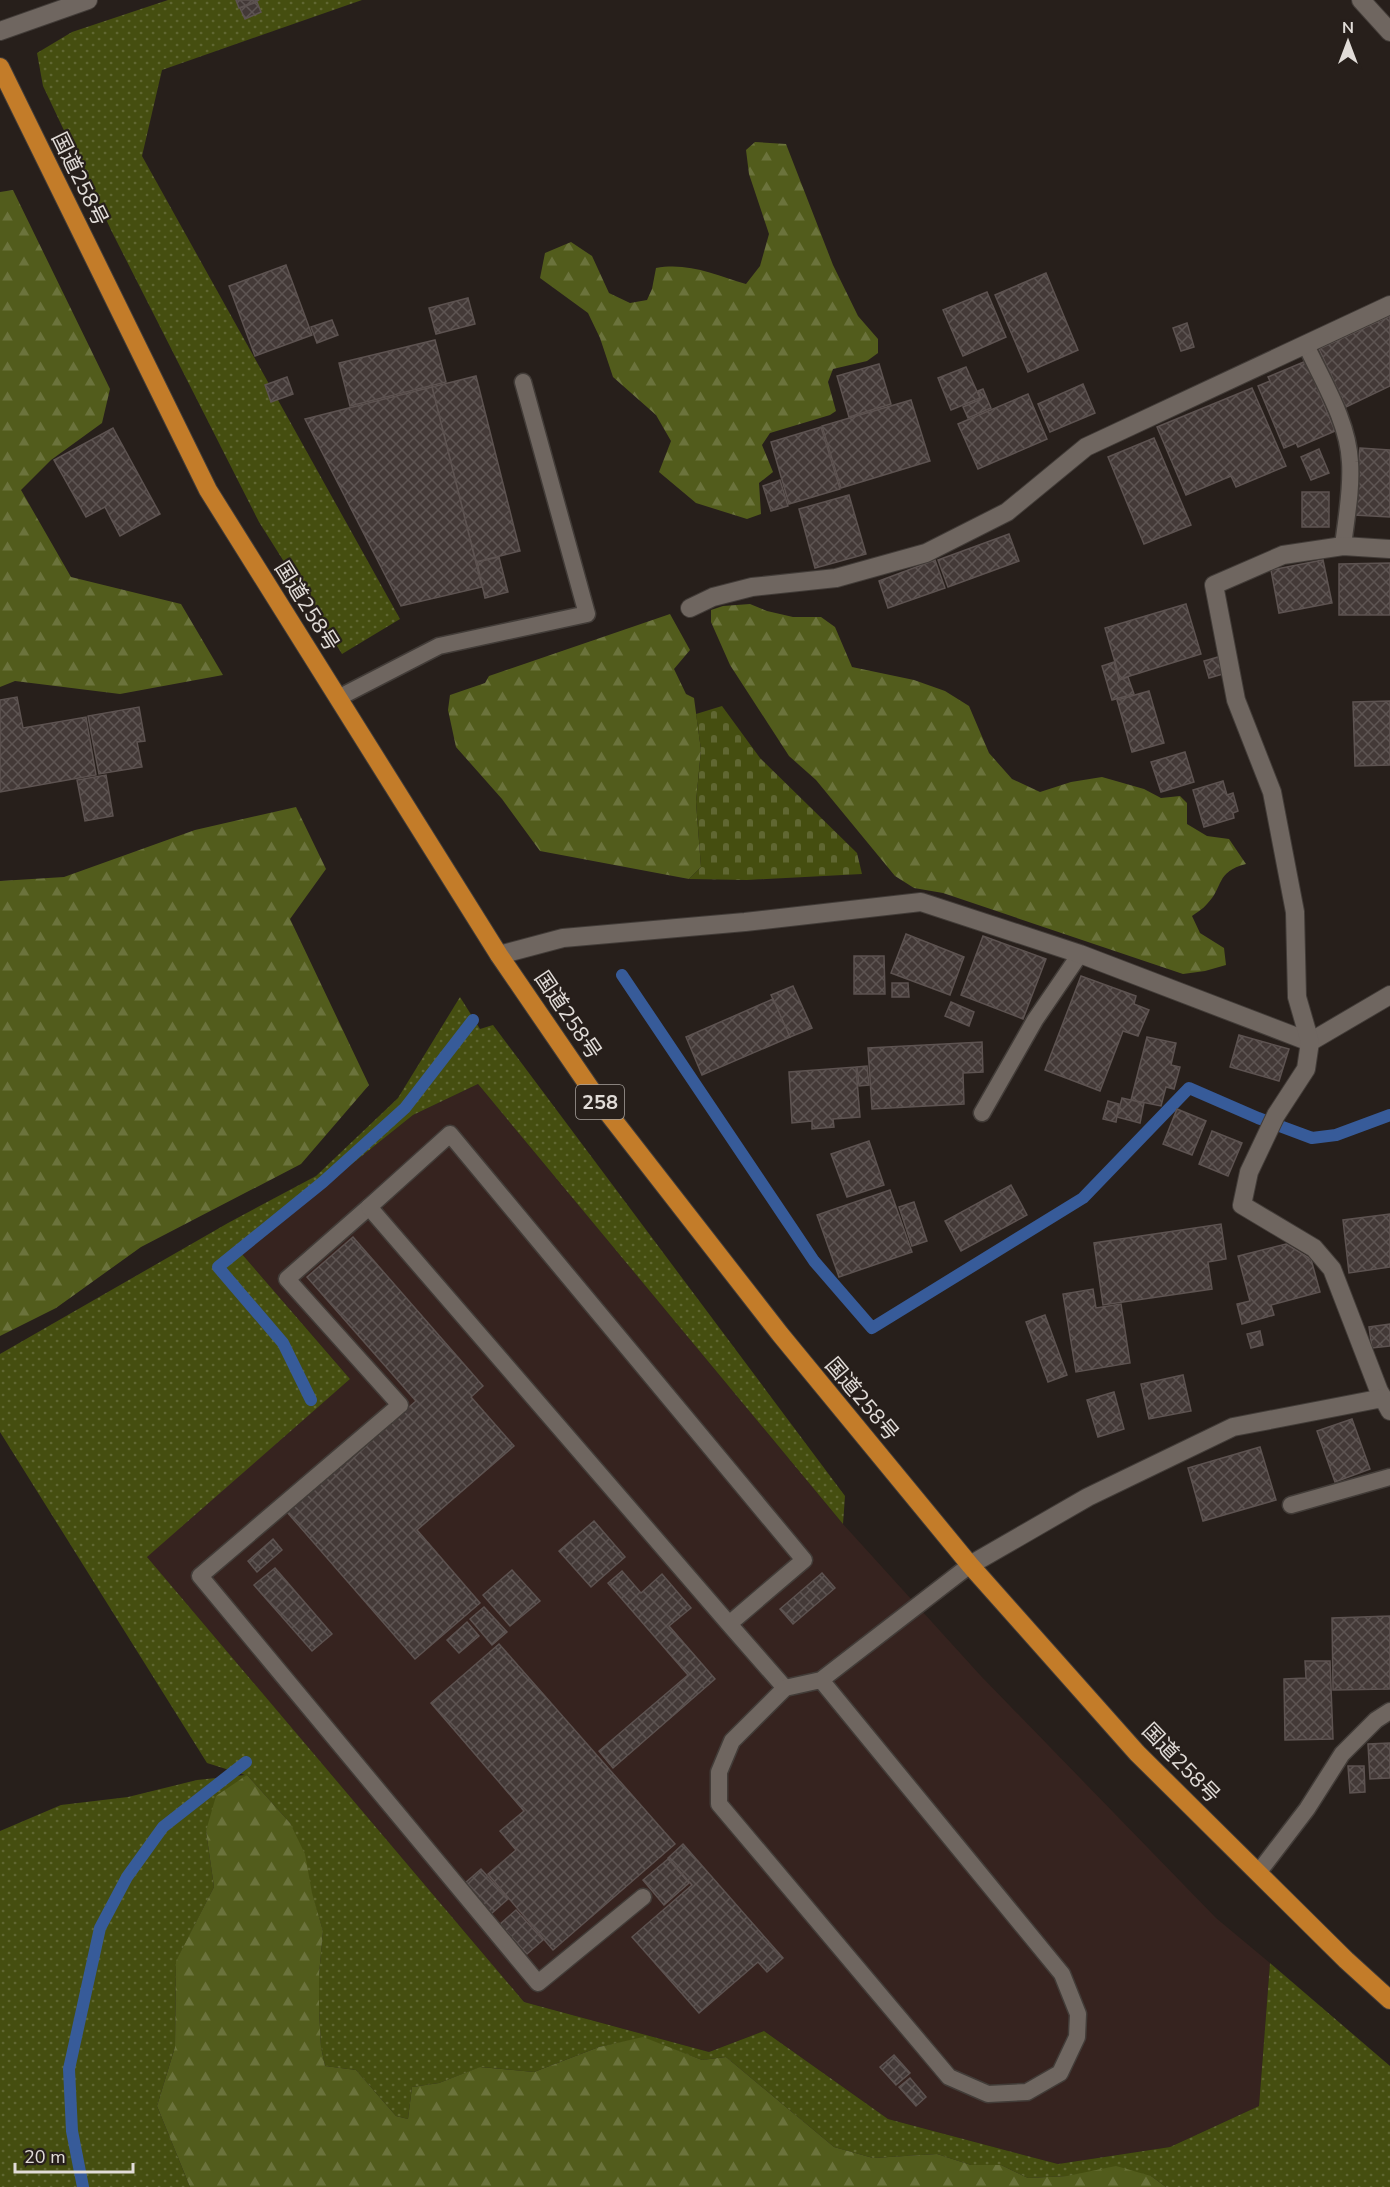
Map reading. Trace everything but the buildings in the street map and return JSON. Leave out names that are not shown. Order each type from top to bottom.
[{"type":"highway","name":"国道258号","points":[[0,67],[208,489],[500,955],[609,1113],[780,1334],[970,1565],[1137,1753],[1346,1960],[1390,2000]]},
{"type":"street","points":[[0,31],[88,0]]},
{"type":"street","points":[[1361,0],[1390,32]]},
{"type":"street","points":[[690,608],[713,597],[752,587],[836,578],[926,553],[1007,512],[1086,447],[1390,305]]},
{"type":"street","points":[[970,1565],[1088,1497],[1233,1427],[1387,1404],[1379,1391],[1332,1269],[1314,1248],[1242,1205],[1249,1172],[1276,1115],[1305,1068],[1310,1042],[1297,997],[1295,912],[1272,792],[1236,700],[1214,585],[1283,555],[1343,546],[1390,549]]},
{"type":"street","points":[[500,955],[563,938],[745,922],[921,902],[1080,954],[1310,1042]]},
{"type":"street","points":[[1310,1042],[1390,995]]},
{"type":"lane","points":[[1305,345],[1343,424],[1348,445],[1351,463],[1343,546]]},
{"type":"lane","points":[[338,698],[439,646],[587,614],[523,382]]},
{"type":"lane","points":[[982,1113],[1035,1020],[1080,954]]},
{"type":"lane","points":[[643,1897],[538,1983],[200,1576],[400,1405],[287,1279],[450,1134],[804,1560],[729,1624]]},
{"type":"lane","points":[[369,1207],[785,1689]]},
{"type":"lane","points":[[1291,1505],[1390,1477]]},
{"type":"lane","points":[[821,1680],[1062,1974],[1078,2014],[1077,2037],[1060,2073],[1027,2092],[988,2094],[949,2077],[719,1804],[719,1772],[732,1741],[785,1689],[821,1680],[970,1565]]},
{"type":"lane","points":[[1258,1873],[1307,1809],[1342,1754],[1376,1720],[1390,1711]]},
{"type":"shaded area","points":[[478,1084],[843,1524],[980,1675],[1216,1918],[1270,1963],[1259,2106],[1170,2147],[1058,2164],[888,2119],[764,2031],[709,2052],[524,2002],[146,1556],[350,1379],[241,1253],[413,1115]]},
{"type":"green space","points":[[168,0],[362,0],[162,70],[142,156],[400,619],[342,654],[259,522],[112,232],[43,86],[37,53],[72,32]]},
{"type":"green space","points":[[755,142],[786,144],[833,265],[858,316],[878,339],[878,353],[867,361],[833,369],[828,382],[836,411],[830,415],[770,433],[762,445],[773,472],[759,483],[761,514],[747,519],[696,503],[659,472],[671,441],[656,415],[613,377],[600,338],[588,313],[540,278],[545,253],[571,242],[592,256],[609,293],[630,303],[647,300],[652,289],[656,268],[691,268],[746,284],[760,266],[769,234],[749,174],[746,150]]},
{"type":"green space","points":[[13,190],[110,389],[102,423],[51,460],[21,490],[71,577],[181,604],[223,675],[120,694],[15,681],[0,687],[0,192]]},
{"type":"green space","points":[[750,604],[793,617],[821,617],[835,627],[852,667],[914,680],[945,691],[969,706],[989,753],[1012,779],[1040,792],[1071,782],[1102,777],[1144,789],[1161,798],[1180,796],[1187,803],[1187,824],[1207,836],[1229,839],[1246,864],[1229,871],[1212,898],[1192,916],[1200,933],[1224,948],[1226,965],[1183,974],[943,893],[914,888],[895,876],[816,780],[789,756],[730,665],[711,622],[711,610],[723,606]]},
{"type":"green space","points":[[670,614],[690,650],[674,669],[686,694],[694,698],[701,750],[696,802],[701,867],[689,879],[540,851],[502,799],[456,747],[448,710],[450,695],[485,683],[489,676]]},
{"type":"green space","points":[[722,706],[760,758],[857,853],[862,874],[747,880],[689,879],[701,867],[696,802],[701,750],[696,714]]},
{"type":"green space","points":[[296,807],[326,869],[290,919],[369,1085],[301,1164],[141,1247],[56,1308],[0,1336],[0,881],[64,877],[195,830]]},
{"type":"green space","points":[[460,997],[480,1029],[493,1025],[845,1496],[843,1524],[478,1084],[413,1115],[241,1253],[350,1379],[147,1557],[524,2002],[709,2052],[764,2031],[888,2119],[1058,2164],[1170,2147],[1259,2106],[1270,1963],[1390,2066],[1390,2187],[1166,2187],[1151,2176],[1028,2178],[1001,2165],[971,2165],[937,2154],[873,2158],[834,2147],[726,2057],[702,2060],[643,2038],[599,2047],[534,2072],[481,2067],[439,2083],[412,2087],[408,2119],[396,2116],[356,2070],[325,2066],[321,2047],[319,2009],[323,1931],[290,1823],[247,1775],[206,1831],[214,1887],[176,1962],[175,2047],[157,2106],[190,2187],[0,2187],[0,1831],[61,1805],[128,1797],[197,1780],[245,1775],[207,1763],[0,1432],[0,1354],[228,1223],[316,1176],[398,1098]]},
{"type":"green space","points":[[247,1775],[290,1823],[305,1854],[312,1893],[323,1931],[319,2009],[321,2047],[325,2066],[356,2070],[396,2116],[408,2119],[412,2087],[439,2083],[480,2067],[534,2072],[599,2047],[643,2037],[702,2060],[726,2057],[834,2147],[873,2158],[937,2154],[971,2165],[1001,2165],[1028,2178],[1067,2176],[1116,2166],[1151,2176],[1166,2187],[190,2187],[157,2106],[175,2047],[176,1961],[214,1887],[206,1831],[216,1796]]},
{"type":"waterway","points":[[622,975],[814,1261],[872,1328],[1083,1198],[1189,1088],[1258,1118],[1312,1138],[1336,1135],[1390,1115]]},
{"type":"waterway","points":[[311,1400],[283,1343],[218,1267],[323,1182],[405,1108],[473,1020]]},
{"type":"waterway","points":[[83,2187],[72,2131],[69,2069],[100,1928],[127,1877],[163,1827],[246,1762]]}]
